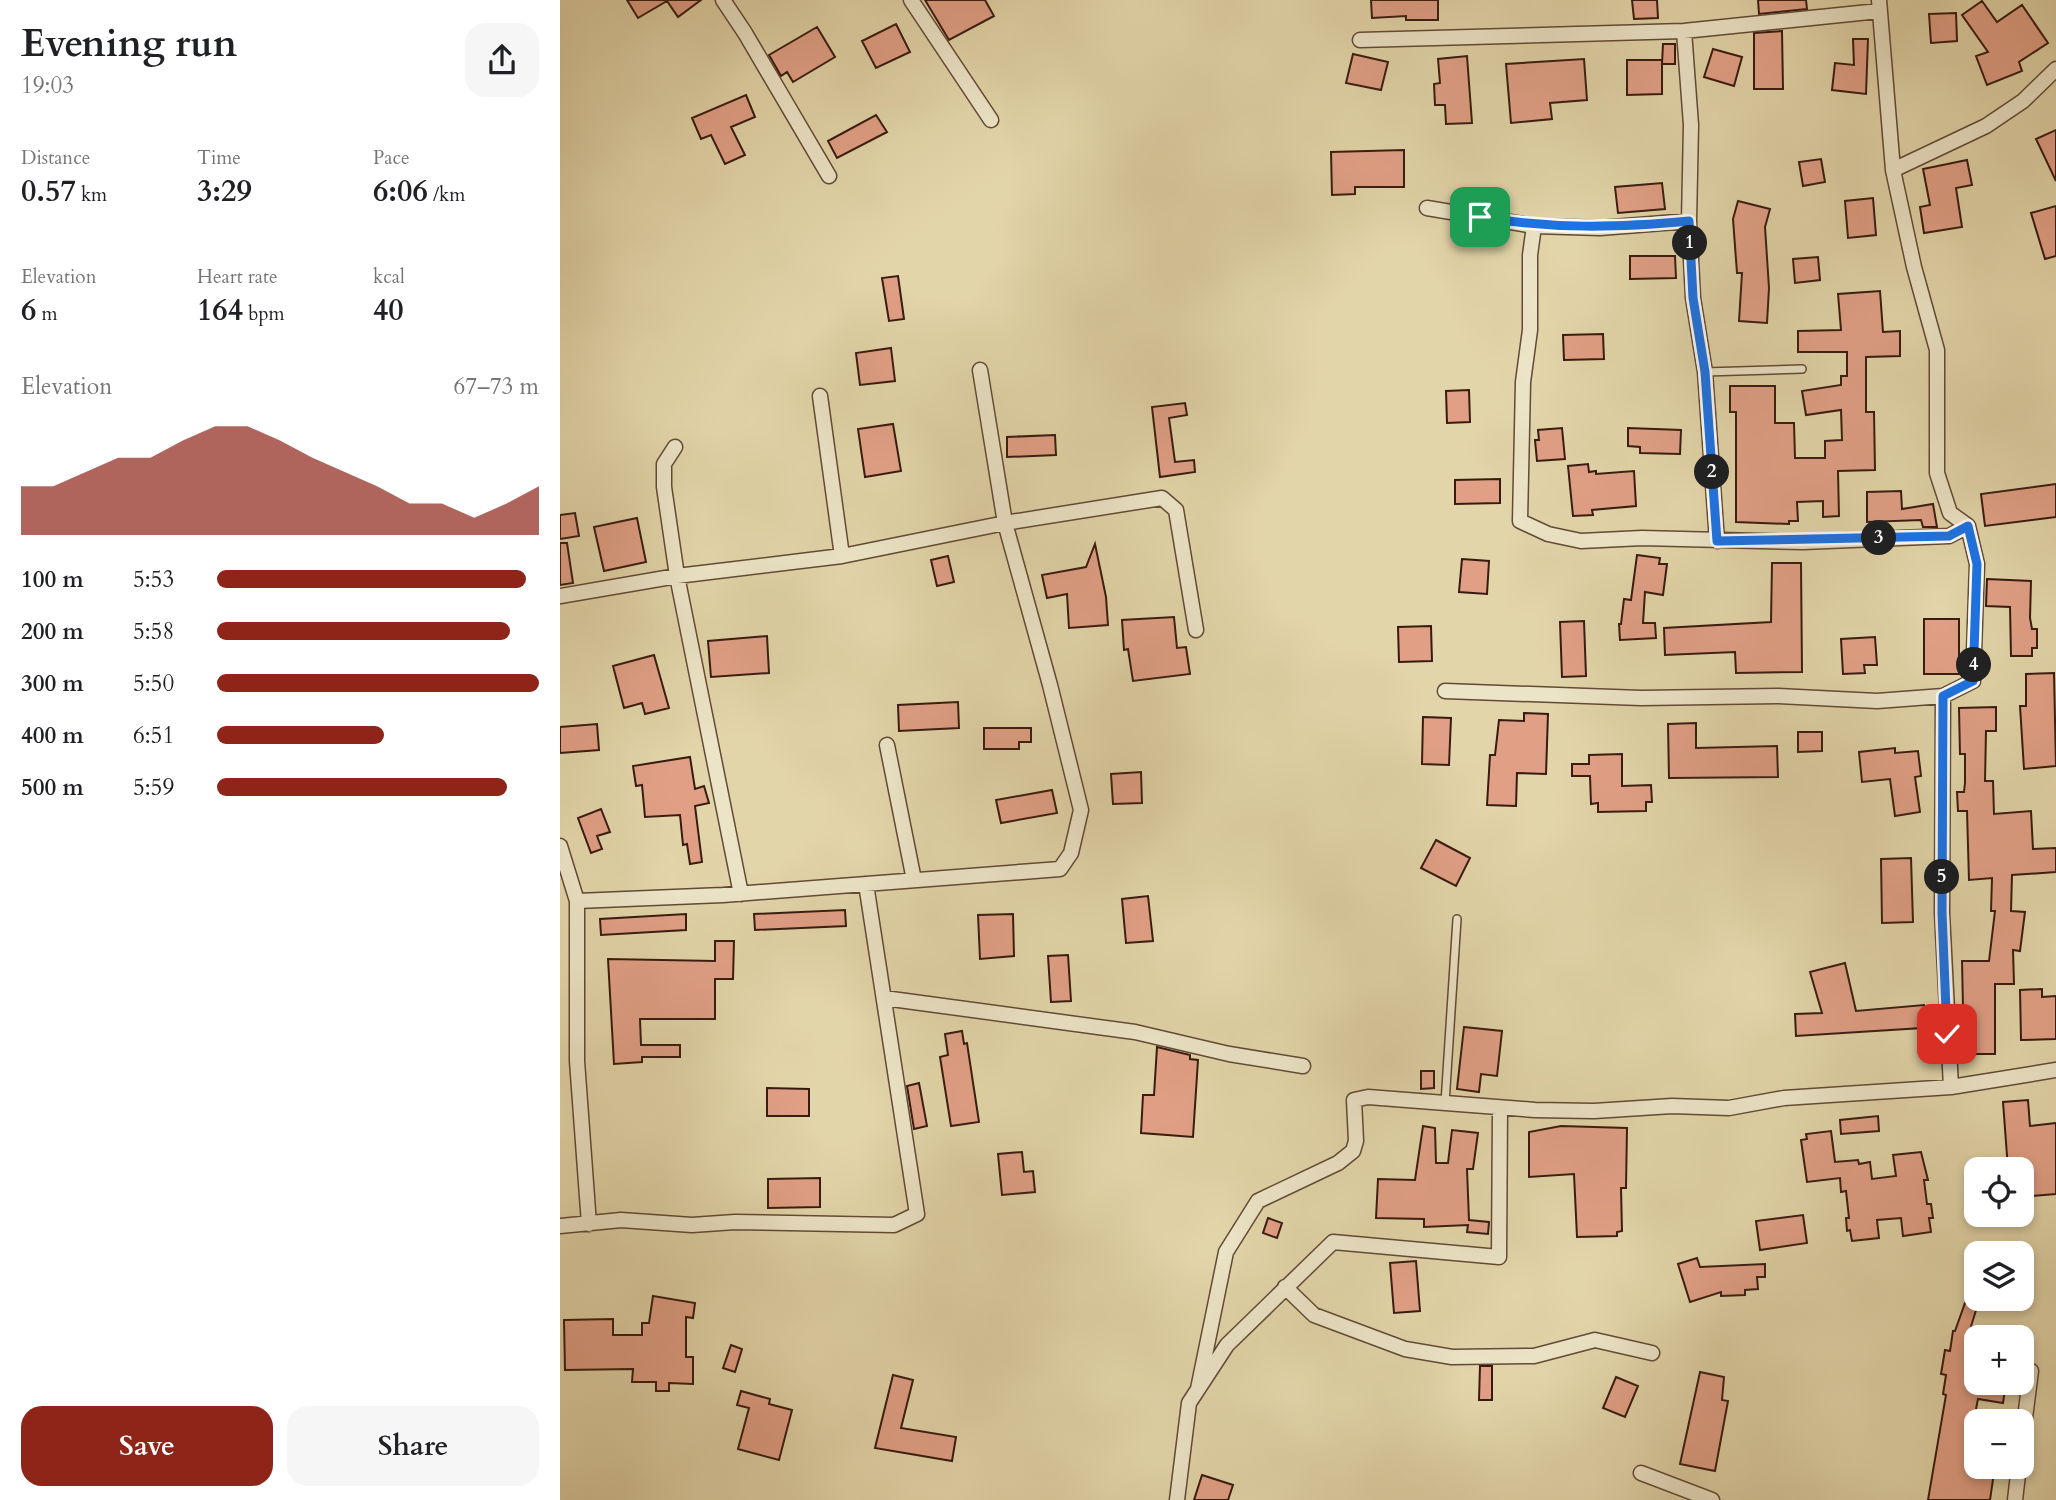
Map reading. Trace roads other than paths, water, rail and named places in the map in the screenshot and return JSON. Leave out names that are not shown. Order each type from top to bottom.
[{"type":"street","points":[[723,0],[829,176]]},
{"type":"street","points":[[911,0],[990,120]]},
{"type":"street","points":[[1360,40],[1685,31],[1879,6],[1893,170],[1914,267],[1937,351],[1937,473],[1950,513],[1968,526],[1977,564],[1973,681],[1943,696],[1877,701],[1778,696],[1641,698],[1445,691]]},
{"type":"street","points":[[1685,31],[1691,125],[1689,221],[1693,298],[1705,372],[1717,541]]},
{"type":"street","points":[[1893,170],[1986,126],[2024,101],[2056,69]]},
{"type":"street","points":[[1427,208],[1534,226],[1600,228],[1689,221]]},
{"type":"street","points":[[1534,226],[1530,255],[1530,330],[1523,382],[1520,521],[1548,534],[1581,541],[1643,538],[1717,541],[1949,536],[1968,526]]},
{"type":"street","points":[[577,901],[741,894],[1060,869],[1071,853],[1081,810],[1005,523],[980,370]]},
{"type":"street","points":[[820,396],[842,556]]},
{"type":"street","points":[[675,447],[664,464],[664,487],[677,576],[741,894]]},
{"type":"street","points":[[560,596],[677,576],[842,556],[1005,523],[1162,498],[1176,510],[1196,630]]},
{"type":"street","points":[[1943,696],[1942,913],[1951,1087]]},
{"type":"street","points":[[887,745],[914,880]]},
{"type":"street","points":[[560,846],[577,901],[577,1061],[589,1224]]},
{"type":"street","points":[[560,1226],[621,1220],[692,1225],[735,1222],[894,1225],[918,1214],[866,884]]},
{"type":"street","points":[[884,998],[1135,1032],[1228,1054],[1303,1066]]},
{"type":"street","points":[[1198,1389],[1226,1252],[1258,1202],[1338,1163],[1353,1151],[1356,1141],[1354,1100],[1368,1097],[1500,1109],[1594,1111],[1671,1106],[1729,1108],[1783,1098],[1951,1087],[2056,1070]]},
{"type":"street","points":[[1177,1500],[1189,1403],[1227,1345],[1333,1242],[1499,1257],[1500,1109]]},
{"type":"street","points":[[1285,1287],[1314,1315],[1405,1349],[1452,1357],[1534,1356],[1595,1340],[1651,1353]]},
{"type":"street","points":[[1641,1473],[1712,1500]]},
{"type":"street","points":[[2015,1500],[2017,1479]]},
{"type":"lane","points":[[1705,372],[1802,369]]},
{"type":"lane","points":[[1445,1104],[1457,919]]}]
